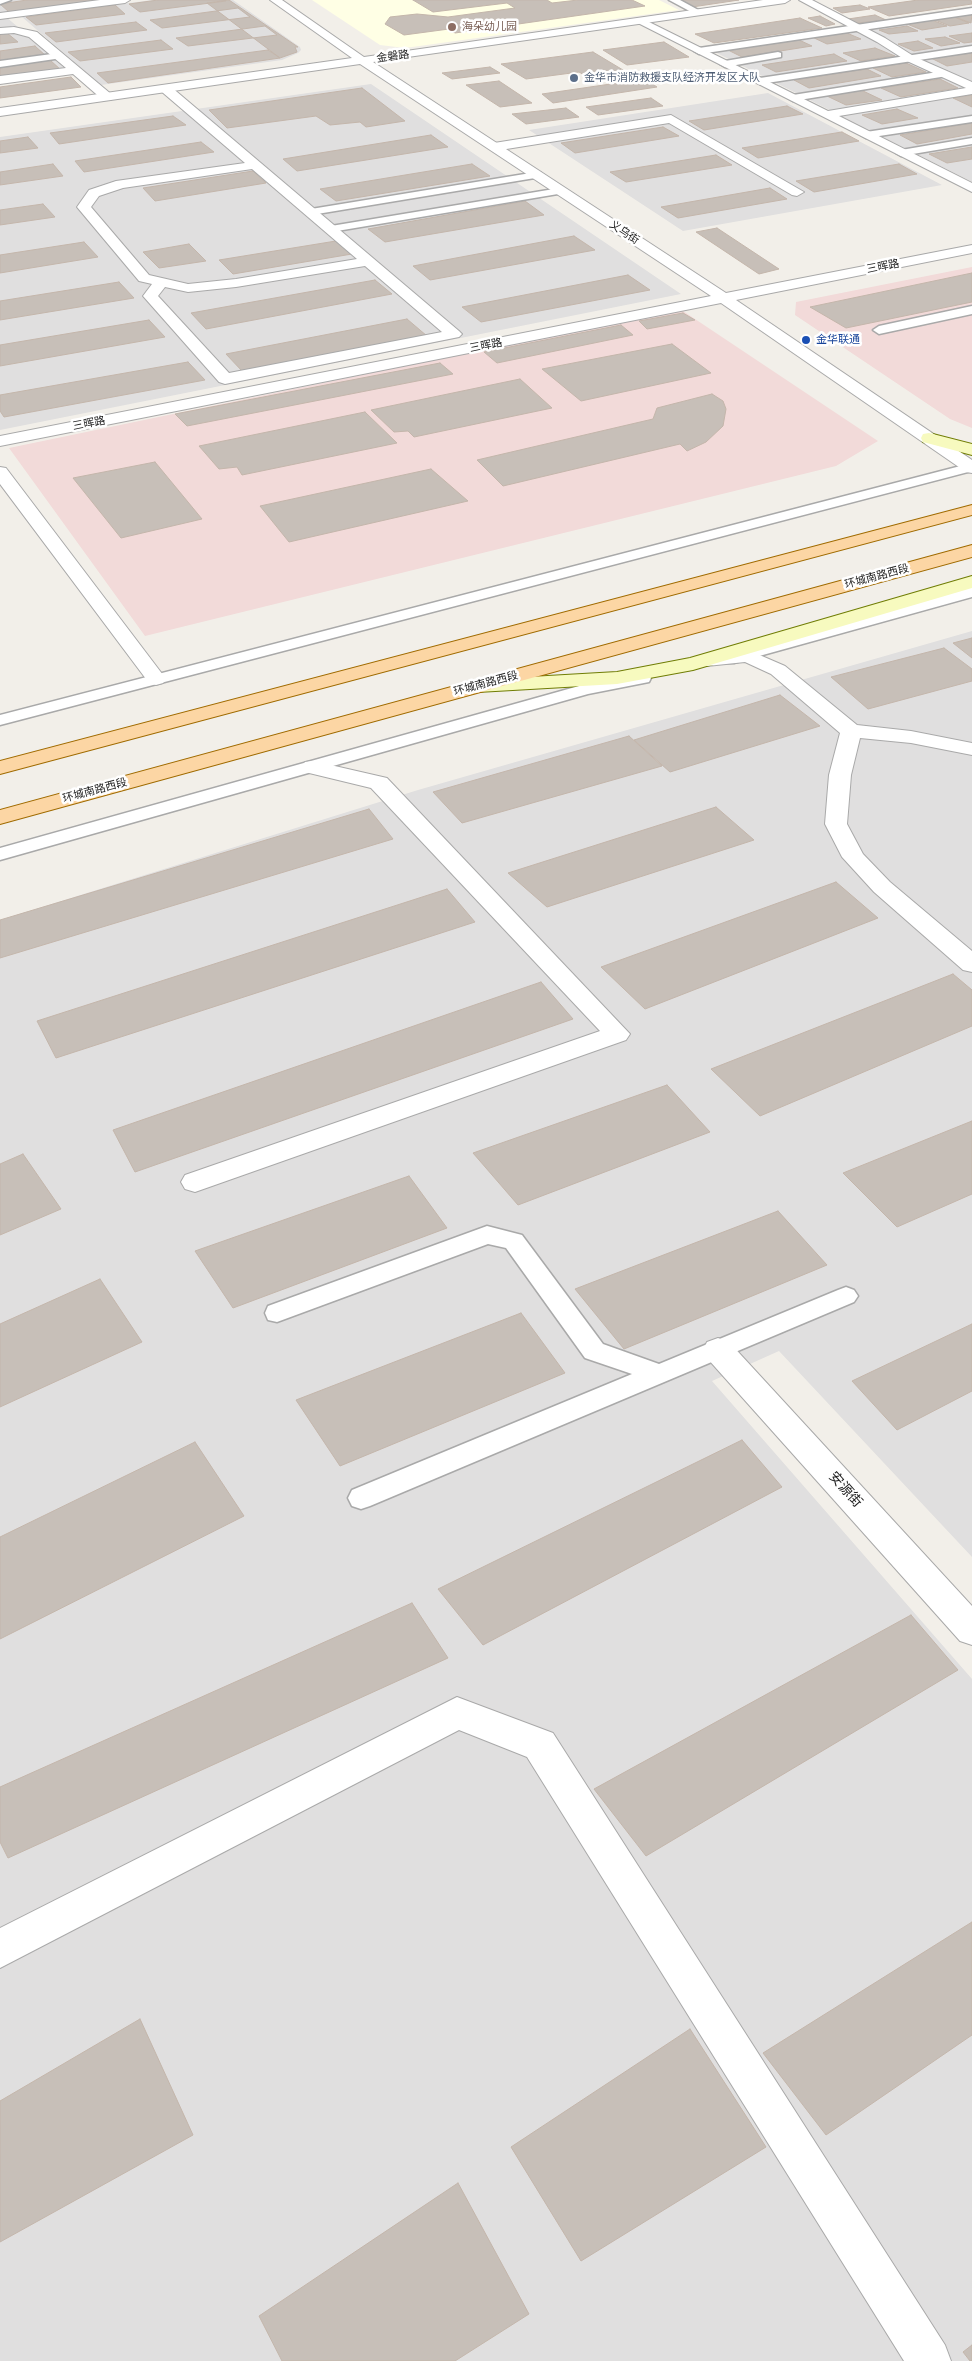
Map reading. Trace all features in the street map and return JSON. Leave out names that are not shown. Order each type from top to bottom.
[{"type":"main road","points":[[929,438],[960,445],[972,450]]},
{"type":"main road","points":[[0,768],[972,510]]},
{"type":"main road","name":"环城南路西段","points":[[0,817],[972,551]]},
{"type":"main road","points":[[478,686],[616,678],[707,660],[972,582]]},
{"type":"street","points":[[1,15],[125,0]]},
{"type":"street","name":"义乌街","points":[[275,0],[363,61],[725,299],[972,468]]},
{"type":"street","name":"金磐路","points":[[0,112],[785,0]]},
{"type":"street","points":[[804,0],[880,40],[911,59],[972,86]]},
{"type":"street","points":[[639,21],[972,188]]},
{"type":"street","points":[[0,31],[27,32],[44,43],[108,97]]},
{"type":"street","points":[[0,80],[75,70]]},
{"type":"street","points":[[161,282],[150,296],[225,379],[454,334],[166,89]]},
{"type":"street","points":[[826,115],[972,90]]},
{"type":"street","points":[[494,147],[670,119],[797,192]]},
{"type":"street","points":[[255,165],[121,184],[94,193],[84,207],[144,278],[188,288],[236,283],[368,261]]},
{"type":"street","name":"三晖路","points":[[0,441],[972,249]]},
{"type":"street","points":[[0,472],[156,678]]},
{"type":"street","points":[[707,660],[748,656],[778,670],[851,731],[911,737],[972,748]]},
{"type":"street","points":[[851,731],[840,775],[836,824],[853,857],[882,887],[972,964]]},
{"type":"street","points":[[195,1182],[617,1034],[379,783],[313,767]]},
{"type":"street","name":"安源街","points":[[718,1350],[972,1630]]},
{"type":"street","points":[[0,1949],[457,1714],[540,1745],[929,2361]]},
{"type":"lane","points":[[0,1],[7,0]]},
{"type":"lane","points":[[673,0],[698,12]]},
{"type":"lane","points":[[700,51],[972,11]]},
{"type":"lane","points":[[861,43],[899,37]]},
{"type":"lane","points":[[26,45],[44,43]]},
{"type":"lane","points":[[760,81],[972,49]]},
{"type":"lane","points":[[725,64],[784,55]]},
{"type":"lane","points":[[0,64],[59,56]]},
{"type":"lane","points":[[793,98],[944,74]]},
{"type":"lane","points":[[866,135],[972,119]]},
{"type":"lane","points":[[901,153],[972,141]]},
{"type":"lane","points":[[311,212],[537,175]]},
{"type":"lane","points":[[331,229],[560,191]]},
{"type":"lane","points":[[879,330],[972,310]]},
{"type":"lane","points":[[0,720],[156,678],[972,468]]},
{"type":"lane","points":[[0,854],[585,690],[748,656],[972,592]]},
{"type":"lane","points":[[277,1314],[487,1234],[514,1241],[594,1351],[660,1374]]},
{"type":"lane","points":[[362,1498],[846,1296]]},
{"type":"shaded area","points":[[0,0],[113,0],[5,16],[67,69],[0,79]]},
{"type":"shaded area","points":[[152,0],[233,0],[300,47],[301,50],[282,60],[101,85],[22,17]]},
{"type":"shaded area","name":"海朵幼儿园","points":[[312,0],[659,0],[679,10],[405,48],[380,45]]},
{"type":"shaded area","points":[[972,7],[972,182],[705,47]]},
{"type":"shaded area","points":[[371,84],[681,294],[0,430],[0,137]]},
{"type":"shaded area","points":[[768,93],[942,185],[683,231],[529,130]]},
{"type":"shaded area","points":[[972,267],[972,428],[950,419],[795,315],[796,302]]},
{"type":"shaded area","points":[[680,309],[878,441],[836,466],[145,636],[9,448]]},
{"type":"shaded area","points":[[972,631],[972,1557],[779,1351],[712,1381],[972,1679],[972,2361],[0,2361],[0,920],[418,790]]},
{"type":"building","points":[[27,0],[104,0],[9,12],[0,4]]},
{"type":"building","points":[[158,0],[226,1],[140,12],[129,4]]},
{"type":"building","points":[[229,0],[298,47],[295,47],[297,52],[280,58],[207,3]]},
{"type":"building","points":[[413,0],[547,0],[552,3],[578,0],[632,0],[645,6],[455,33],[449,29],[404,35],[385,24],[390,17],[417,14],[448,17],[515,8],[507,3],[433,12]]},
{"type":"building","points":[[679,0],[739,0],[692,7]]},
{"type":"building","points":[[918,0],[971,0],[972,4],[889,16],[868,7]]},
{"type":"building","points":[[115,5],[125,14],[36,25],[26,17]]},
{"type":"building","points":[[860,5],[870,9],[842,13],[833,8]]},
{"type":"building","points":[[238,8],[250,17],[162,28],[150,20]]},
{"type":"building","points":[[972,14],[971,23],[955,17]]},
{"type":"building","points":[[875,15],[886,20],[857,23],[848,19]]},
{"type":"building","points":[[820,16],[835,24],[826,26],[808,18]]},
{"type":"building","points":[[954,17],[969,23],[950,26],[935,20]]},
{"type":"building","points":[[800,18],[822,28],[714,43],[695,34]]},
{"type":"building","points":[[932,20],[947,26],[922,30],[907,24]]},
{"type":"building","points":[[136,22],[147,30],[56,42],[45,33]]},
{"type":"building","points":[[265,26],[277,35],[188,46],[176,38]]},
{"type":"building","points":[[907,26],[918,31],[889,34],[879,30]]},
{"type":"building","points":[[842,31],[861,39],[827,44],[810,36]]},
{"type":"building","points":[[7,33],[18,42],[0,44],[0,34]]},
{"type":"building","points":[[972,33],[972,42],[964,43],[949,36]]},
{"type":"building","points":[[945,37],[960,43],[941,46],[925,39]]},
{"type":"building","points":[[161,40],[173,49],[80,61],[68,52]]},
{"type":"building","points":[[799,40],[812,46],[742,57],[728,50]]},
{"type":"building","points":[[918,41],[933,48],[914,51],[898,44]]},
{"type":"building","points":[[664,42],[689,57],[627,65],[603,50]]},
{"type":"building","points":[[35,46],[46,56],[0,62],[0,51]]},
{"type":"building","points":[[875,48],[895,56],[861,61],[843,53]]},
{"type":"building","points":[[268,50],[280,58],[108,83],[97,73]]},
{"type":"building","points":[[593,52],[628,73],[591,79],[579,72],[526,79],[501,64]]},
{"type":"building","points":[[972,53],[972,62],[947,66],[931,58]]},
{"type":"building","points":[[834,54],[847,61],[776,72],[762,65]]},
{"type":"building","points":[[50,60],[61,70],[0,78],[0,67]]},
{"type":"building","points":[[906,63],[926,72],[892,77],[873,68]]},
{"type":"building","points":[[490,67],[500,73],[452,79],[442,73]]},
{"type":"building","points":[[867,69],[881,76],[809,88],[794,80]]},
{"type":"building","points":[[71,77],[81,87],[0,98],[0,87]]},
{"type":"building","points":[[645,79],[657,87],[553,103],[542,94]]},
{"type":"building","points":[[940,79],[958,88],[901,97],[881,88]]},
{"type":"building","points":[[499,81],[532,103],[500,107],[466,85]]},
{"type":"building","points":[[362,88],[405,121],[366,127],[360,122],[330,125],[316,116],[227,128],[209,110]]},
{"type":"building","points":[[861,90],[882,100],[846,105],[827,96]]},
{"type":"building","points":[[972,95],[972,107],[953,98]]},
{"type":"building","points":[[651,98],[663,106],[598,115],[586,107]]},
{"type":"building","points":[[787,106],[803,114],[704,130],[689,121]]},
{"type":"building","points":[[566,108],[579,117],[526,124],[512,114]]},
{"type":"building","points":[[897,109],[918,118],[882,124],[862,115]]},
{"type":"building","points":[[173,116],[186,125],[59,144],[50,133]]},
{"type":"building","points":[[972,123],[972,134],[917,144],[900,135]]},
{"type":"building","points":[[663,127],[679,136],[575,153],[561,143]]},
{"type":"building","points":[[842,132],[859,141],[758,158],[742,148]]},
{"type":"building","points":[[431,135],[448,147],[297,171],[283,159]]},
{"type":"building","points":[[28,137],[38,148],[0,153],[0,141]]},
{"type":"building","points":[[201,142],[214,152],[84,172],[75,161]]},
{"type":"building","points":[[972,147],[972,159],[947,163],[929,154]]},
{"type":"building","points":[[716,155],[732,165],[626,182],[610,172]]},
{"type":"building","points":[[53,164],[63,176],[0,185],[0,172]]},
{"type":"building","points":[[472,164],[490,176],[336,201],[320,189]]},
{"type":"building","points":[[899,164],[917,174],[814,192],[796,181]]},
{"type":"building","points":[[253,171],[266,183],[155,201],[143,188]]},
{"type":"building","points":[[770,188],[787,199],[678,218],[661,207]]},
{"type":"building","points":[[525,201],[544,215],[385,242],[368,229]]},
{"type":"building","points":[[43,204],[55,217],[0,225],[0,210]]},
{"type":"building","points":[[717,228],[779,269],[759,274],[696,232]]},
{"type":"building","points":[[574,236],[595,250],[430,280],[413,266]]},
{"type":"building","points":[[336,241],[352,254],[233,274],[219,260]]},
{"type":"building","points":[[84,242],[98,257],[0,273],[0,255]]},
{"type":"building","points":[[189,244],[206,261],[159,268],[143,252]]},
{"type":"building","points":[[972,273],[972,302],[846,328],[810,307]]},
{"type":"building","points":[[628,275],[650,290],[481,322],[462,307]]},
{"type":"building","points":[[375,280],[392,294],[206,329],[191,313]]},
{"type":"building","points":[[119,282],[134,298],[0,320],[0,301]]},
{"type":"building","points":[[683,313],[695,320],[647,329],[639,321]]},
{"type":"building","points":[[407,319],[427,336],[242,371],[226,354]]},
{"type":"building","points":[[149,320],[165,337],[0,366],[0,345]]},
{"type":"building","points":[[621,325],[633,335],[497,363],[484,352]]},
{"type":"building","points":[[672,344],[711,373],[581,401],[542,369]]},
{"type":"building","points":[[188,362],[205,380],[4,417],[0,411],[0,395]]},
{"type":"building","points":[[440,363],[453,374],[187,426],[175,414]]},
{"type":"building","points":[[520,379],[552,408],[414,437],[408,431],[394,432],[371,410]]},
{"type":"building","points":[[712,394],[723,401],[726,409],[723,426],[706,442],[687,451],[680,444],[503,486],[477,460],[653,419],[657,408]]},
{"type":"building","points":[[365,412],[397,443],[242,475],[237,467],[219,469],[199,446]]},
{"type":"building","points":[[155,462],[202,519],[121,538],[73,478]]},
{"type":"building","points":[[431,469],[468,501],[289,542],[260,506]]},
{"type":"building","points":[[972,638],[972,658],[953,643]]},
{"type":"building","points":[[944,648],[972,669],[972,681],[868,709],[831,677]]},
{"type":"building","points":[[780,695],[820,726],[670,772],[634,740]]},
{"type":"building","points":[[629,736],[662,766],[462,823],[433,792]]},
{"type":"building","points":[[716,807],[754,840],[547,907],[508,873]]},
{"type":"building","points":[[369,809],[393,839],[0,958],[0,920]]},
{"type":"building","points":[[836,882],[878,918],[645,1009],[601,967]]},
{"type":"building","points":[[447,889],[475,922],[56,1058],[37,1021]]},
{"type":"building","points":[[953,974],[972,990],[972,1026],[760,1116],[711,1069]]},
{"type":"building","points":[[541,982],[573,1019],[135,1172],[113,1130]]},
{"type":"building","points":[[667,1085],[710,1132],[518,1205],[473,1153]]},
{"type":"building","points":[[972,1121],[972,1194],[897,1227],[843,1173]]},
{"type":"building","points":[[23,1154],[61,1209],[0,1235],[0,1164]]},
{"type":"building","points":[[409,1176],[447,1228],[233,1308],[195,1251]]},
{"type":"building","points":[[778,1211],[827,1265],[624,1349],[575,1289]]},
{"type":"building","points":[[100,1279],[142,1342],[0,1407],[0,1324]]},
{"type":"building","points":[[521,1313],[565,1373],[340,1466],[296,1400]]},
{"type":"building","points":[[972,1324],[972,1391],[897,1430],[852,1381]]},
{"type":"building","points":[[742,1440],[782,1487],[483,1645],[438,1589]]},
{"type":"building","points":[[195,1442],[244,1516],[0,1639],[0,1537]]},
{"type":"building","points":[[412,1603],[448,1658],[8,1858],[0,1842],[0,1787]]},
{"type":"building","points":[[911,1615],[958,1670],[646,1856],[594,1789]]},
{"type":"building","points":[[972,1922],[972,2035],[826,2135],[763,2053]]},
{"type":"building","points":[[140,2019],[193,2135],[0,2242],[0,2101]]},
{"type":"building","points":[[690,2029],[766,2147],[581,2261],[511,2147]]},
{"type":"building","points":[[458,2183],[529,2314],[455,2361],[282,2361],[259,2316]]},
{"type":"building","points":[[972,2345],[972,2361],[970,2361],[963,2352]]},
{"type":"place","name":"海朵幼儿园","points":[[452,27]]},
{"type":"place","name":"金华市消防救援支队经济开发区大队","points":[[574,78]]},
{"type":"place","name":"金华联通","points":[[806,340]]}]
